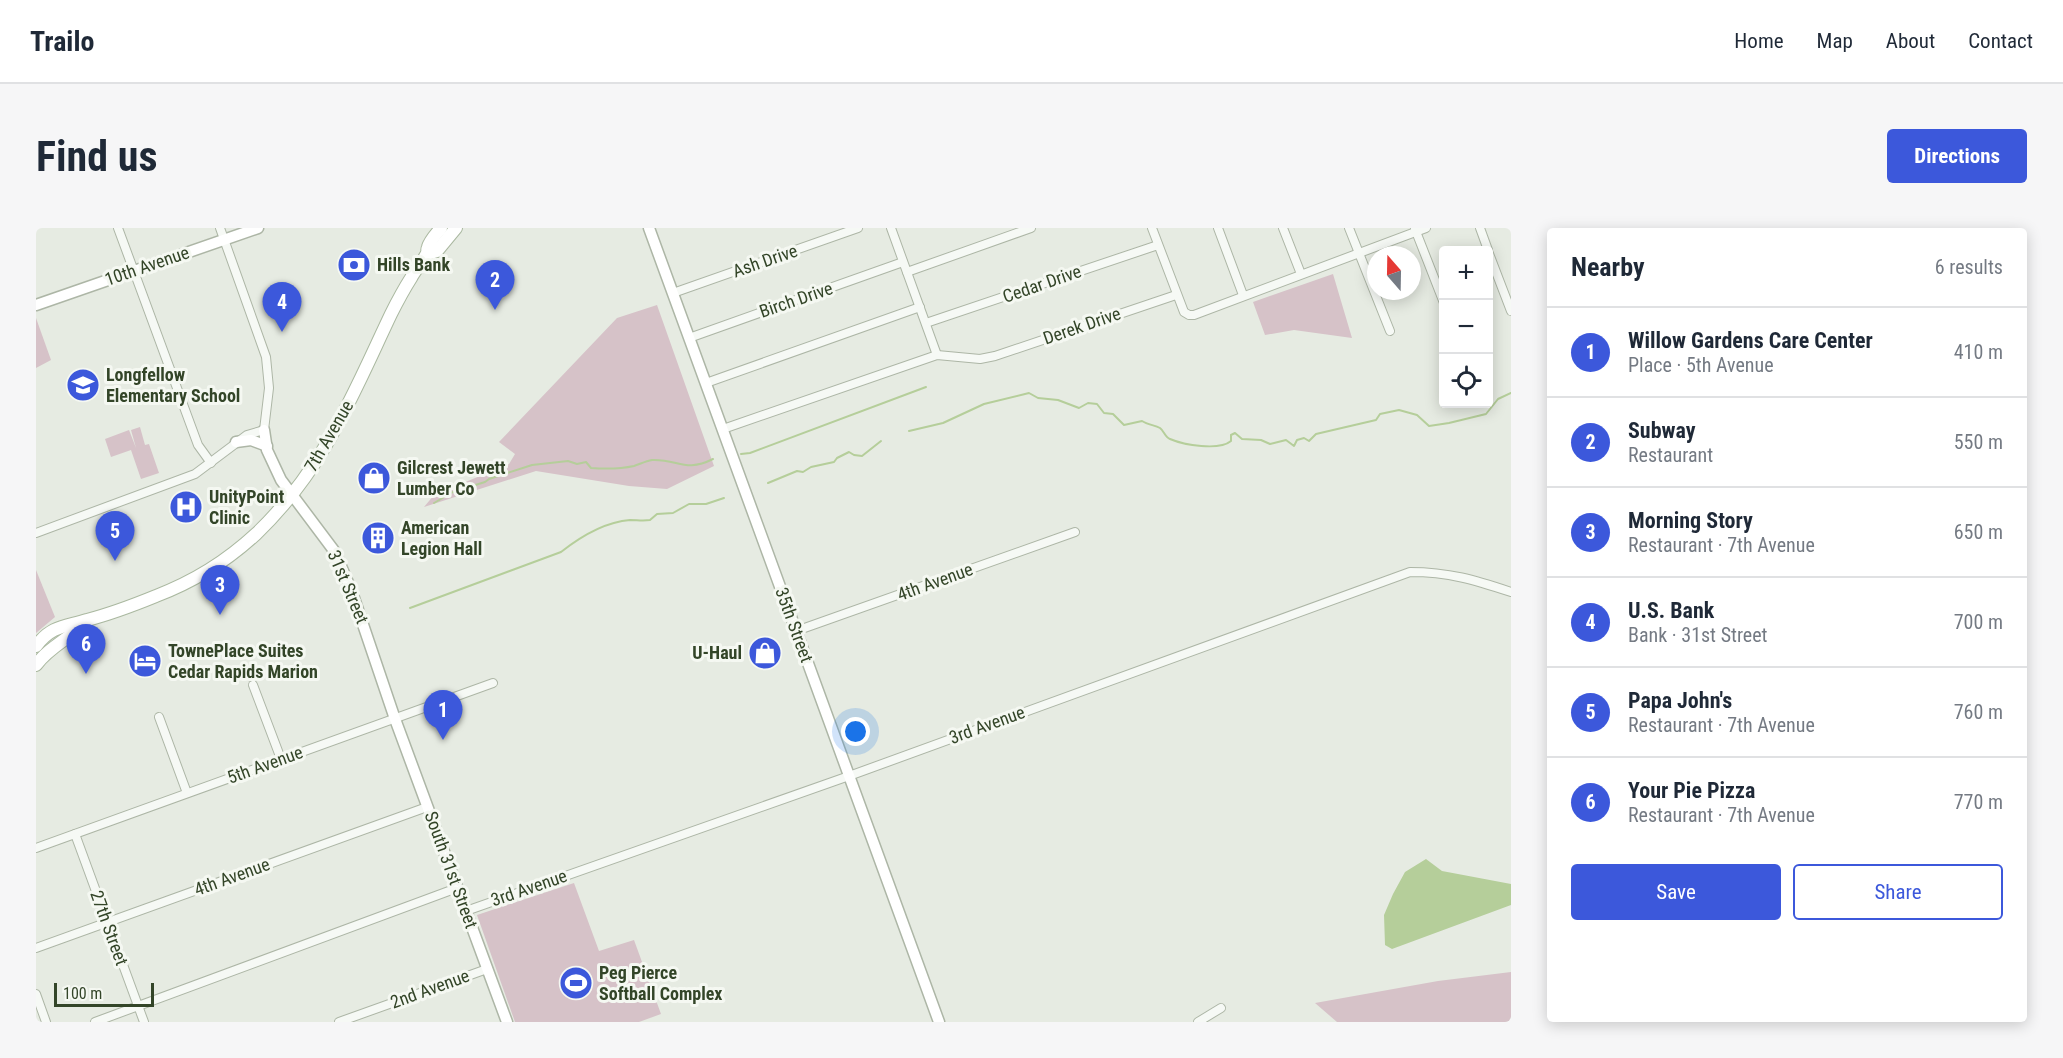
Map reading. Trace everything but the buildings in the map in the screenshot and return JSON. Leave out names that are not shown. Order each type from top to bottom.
[{"type":"main road","name":"7th Avenue","points":[[36,646],[48,634],[71,622],[87,621],[171,590],[215,566],[254,535],[314,466],[335,431],[393,311],[427,254],[428,245],[441,228]]},
{"type":"main road","name":"7th Avenue","points":[[427,254],[437,251],[456,228]]},
{"type":"main road","name":"7th Avenue","points":[[36,665],[45,654],[87,621]]},
{"type":"street","points":[[118,228],[198,445],[211,463]]},
{"type":"street","name":"31st Street","points":[[220,228],[269,369],[264,430],[267,446],[281,480],[335,552],[366,629],[395,718]]},
{"type":"street","name":"10th Avenue","points":[[37,302],[258,228]]},
{"type":"street","name":"35th Street","points":[[649,228],[939,1022]]},
{"type":"street","name":"Ash Drive","points":[[673,293],[858,228]]},
{"type":"street","points":[[891,228],[937,356]]},
{"type":"street","points":[[907,272],[1031,228]]},
{"type":"street","points":[[1152,228],[1176,295],[1184,312],[1189,315],[1426,228]]},
{"type":"street","points":[[1218,228],[1243,295]]},
{"type":"street","points":[[1283,228],[1301,274]]},
{"type":"street","points":[[1349,228],[1390,331]]},
{"type":"street","points":[[1480,228],[1486,246]]},
{"type":"street","points":[[1416,230],[1442,300]]},
{"type":"street","name":"Cedar Drive","points":[[926,324],[1158,245]]},
{"type":"street","name":"Birch Drive","points":[[689,338],[903,262]]},
{"type":"street","points":[[1493,264],[1511,311]]},
{"type":"street","name":"Derek Drive","points":[[723,429],[937,356],[980,358],[994,356],[1176,295]]},
{"type":"street","points":[[706,383],[920,307]]},
{"type":"street","points":[[36,533],[195,474],[236,442],[247,435],[264,430]]},
{"type":"street","points":[[236,442],[251,440],[267,446]]},
{"type":"street","name":"4th Avenue","points":[[796,631],[1075,532]]},
{"type":"street","name":"3rd Avenue","points":[[465,911],[849,776],[1410,572],[1435,572],[1463,576],[1511,592]]},
{"type":"street","name":"5th Avenue","points":[[36,848],[493,683]]},
{"type":"street","points":[[253,685],[281,759]]},
{"type":"street","points":[[159,717],[187,793]]},
{"type":"street","name":"South 31st Street","points":[[395,718],[507,1022]]},
{"type":"street","name":"4th Avenue","points":[[36,948],[427,807]]},
{"type":"street","name":"27th Street","points":[[75,834],[144,1022]]},
{"type":"street","points":[[94,1022],[457,888]]},
{"type":"street","name":"2nd Avenue","points":[[339,1022],[487,969]]},
{"type":"street","points":[[36,994],[46,1022]]},
{"type":"street","points":[[1198,1022],[1221,1008]]},
{"type":"shaded area","points":[[1333,274],[1352,338],[1294,330],[1265,335],[1253,302]]},
{"type":"shaded area","points":[[657,305],[714,466],[667,489],[629,486],[536,471],[424,507],[434,495],[509,464],[515,454],[499,442],[617,318]]},
{"type":"shaded area","points":[[36,318],[51,360],[36,368]]},
{"type":"shaded area","points":[[140,427],[145,445],[149,444],[159,473],[141,479],[131,450],[111,457],[105,439],[129,430],[136,448],[131,430]]},
{"type":"shaded area","points":[[36,570],[55,617],[36,633]]},
{"type":"shaded area","points":[[1426,859],[1442,871],[1511,884],[1511,905],[1392,949],[1385,945],[1384,915],[1405,872]]},
{"type":"shaded area","name":"Peg Pierce Softball Complex","points":[[574,883],[599,951],[634,940],[661,1014],[639,1022],[515,1022],[477,915]]},
{"type":"shaded area","points":[[1511,972],[1511,1022],[1337,1022],[1315,1003],[1438,981]]},
{"type":"waterway","points":[[741,454],[750,453],[926,387]]},
{"type":"waterway","points":[[909,431],[943,423],[984,404],[1029,393],[1038,398],[1058,400],[1079,408],[1088,403],[1097,404],[1104,413],[1113,414],[1124,425],[1142,421],[1160,428],[1170,439],[1184,443],[1218,446],[1231,441],[1231,435],[1235,433],[1242,439],[1261,440],[1270,444],[1286,440],[1294,446],[1297,440],[1304,438],[1309,441],[1316,434],[1376,420],[1380,414],[1399,410],[1417,415],[1429,426],[1486,414],[1498,399],[1511,393]]},
{"type":"waterway","points":[[768,483],[797,471],[803,472],[811,467],[834,462],[849,452],[862,456],[881,441]]},
{"type":"waterway","points":[[434,503],[453,492],[532,465],[568,461],[577,464],[586,462],[591,468],[623,468],[652,460],[695,465],[713,459]]},
{"type":"waterway","points":[[410,608],[561,552],[602,527],[621,521],[650,520],[657,514],[673,513],[689,504],[706,504],[724,498]]},
{"type":"place","name":"Hills Bank","points":[[354,265]]},
{"type":"place","name":"Subway","points":[[495,310]]},
{"type":"place","name":"U.S. Bank","points":[[282,332]]},
{"type":"place","name":"Longfellow Elementary School","points":[[83,385]]},
{"type":"place","name":"Gilcrest Jewett Lumber Co","points":[[374,478]]},
{"type":"place","name":"UnityPoint Clinic","points":[[186,507]]},
{"type":"place","name":"American Legion Hall","points":[[378,538]]},
{"type":"place","name":"Papa John's","points":[[115,561]]},
{"type":"place","name":"Morning Story","points":[[220,615]]},
{"type":"place","name":"U-Haul","points":[[765,653]]},
{"type":"place","name":"TownePlace Suites Cedar Rapids Marion","points":[[145,661]]},
{"type":"place","name":"Your Pie Pizza","points":[[86,674]]},
{"type":"place","name":"Willow Gardens Care Center","points":[[443,740]]},
{"type":"place","name":"Peg Pierce Softball Complex","points":[[576,983]]}]
